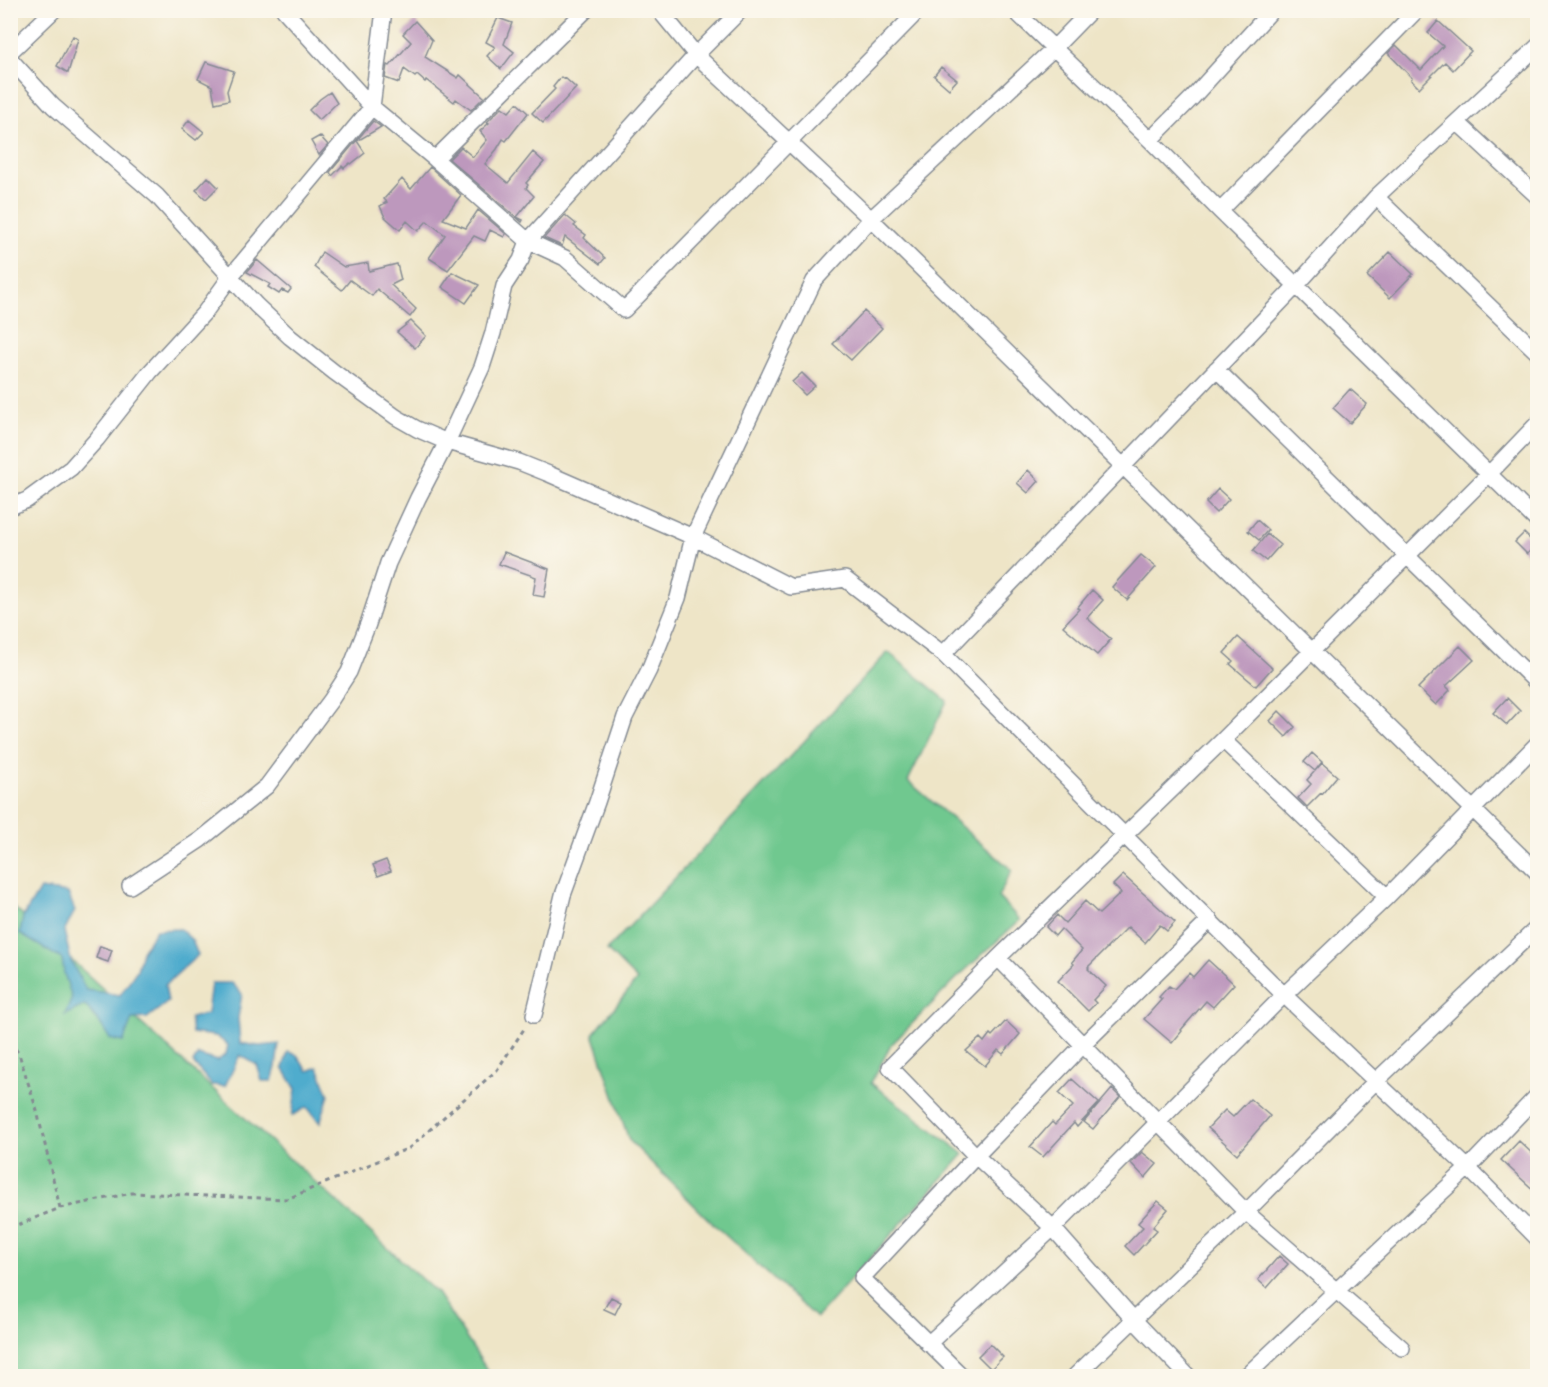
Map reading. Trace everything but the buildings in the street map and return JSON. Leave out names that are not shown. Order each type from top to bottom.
[{"type":"street","points":[[10,52],[54,10]]},
{"type":"street","points":[[284,10],[372,107],[528,241],[565,258],[624,310],[920,10]]},
{"type":"street","points":[[10,507],[27,500],[70,468],[97,439],[150,372],[206,312],[231,276],[372,107],[384,10]]},
{"type":"street","points":[[435,159],[586,10]]},
{"type":"street","points":[[659,10],[696,55],[871,219],[1538,873]]},
{"type":"street","points":[[130,886],[200,840],[267,786],[331,700],[349,672],[369,624],[388,563],[482,367],[504,286],[521,260],[528,241],[696,55],[741,10]]},
{"type":"street","points":[[1014,10],[1150,140],[1538,522]]},
{"type":"street","points":[[534,1015],[563,895],[625,717],[649,670],[678,598],[693,537],[814,281],[871,219],[1053,49],[1091,10]]},
{"type":"street","points":[[1150,140],[1192,98],[1272,10]]},
{"type":"street","points":[[1220,211],[1417,10]]},
{"type":"street","points":[[943,654],[1296,286],[1376,197],[1538,46]]},
{"type":"street","points":[[10,59],[53,106],[157,196],[256,305],[290,337],[396,417],[447,442],[519,462],[693,537],[791,587],[845,579],[943,654],[1284,994],[1468,1168],[1538,1239]]},
{"type":"street","points":[[1457,122],[1538,197]]},
{"type":"street","points":[[1376,197],[1538,353]]},
{"type":"street","points":[[1216,369],[1538,684]]},
{"type":"street","points":[[1188,1377],[1053,1228],[975,1156],[890,1067],[1124,834],[1223,740],[1538,423]]},
{"type":"street","points":[[1223,740],[1387,897]]},
{"type":"street","points":[[928,1344],[1053,1228],[1284,994],[1387,897],[1538,743]]},
{"type":"street","points":[[962,1377],[862,1278],[975,1156],[1210,920]]},
{"type":"street","points":[[1075,1377],[1246,1212],[1376,1081],[1538,927]]},
{"type":"street","points":[[998,958],[1246,1212],[1402,1348]]},
{"type":"street","points":[[1246,1377],[1468,1168],[1538,1095]]},
{"type":"path","points":[[10,1228],[60,1208],[132,1193],[287,1199],[409,1148],[497,1070],[534,1015]]},
{"type":"path","points":[[10,1041],[19,1054],[37,1111],[60,1208]]},
{"type":"green space","points":[[888,652],[947,701],[908,781],[1012,870],[998,897],[1020,920],[959,976],[891,1045],[871,1083],[964,1154],[816,1318],[709,1220],[629,1140],[593,1034],[637,980],[607,950]]},
{"type":"green space","points":[[10,904],[437,1293],[491,1376],[11,1376]]},
{"type":"water","points":[[40,889],[68,893],[75,911],[64,931],[71,961],[86,990],[120,995],[137,970],[142,951],[156,930],[180,929],[192,940],[198,955],[165,985],[168,1002],[147,1018],[132,1019],[123,1042],[110,1039],[85,1005],[65,1015],[72,998],[62,959],[20,934],[23,917]]},
{"type":"water","points":[[211,983],[232,983],[242,994],[238,1018],[240,1043],[259,1046],[279,1044],[272,1081],[262,1081],[257,1065],[240,1055],[225,1086],[212,1085],[193,1063],[198,1055],[217,1061],[226,1054],[228,1045],[216,1036],[192,1033],[190,1018],[207,1014]]},
{"type":"water","points":[[288,1052],[297,1055],[308,1071],[318,1067],[329,1095],[320,1123],[307,1107],[292,1116],[296,1089],[283,1068]]}]
